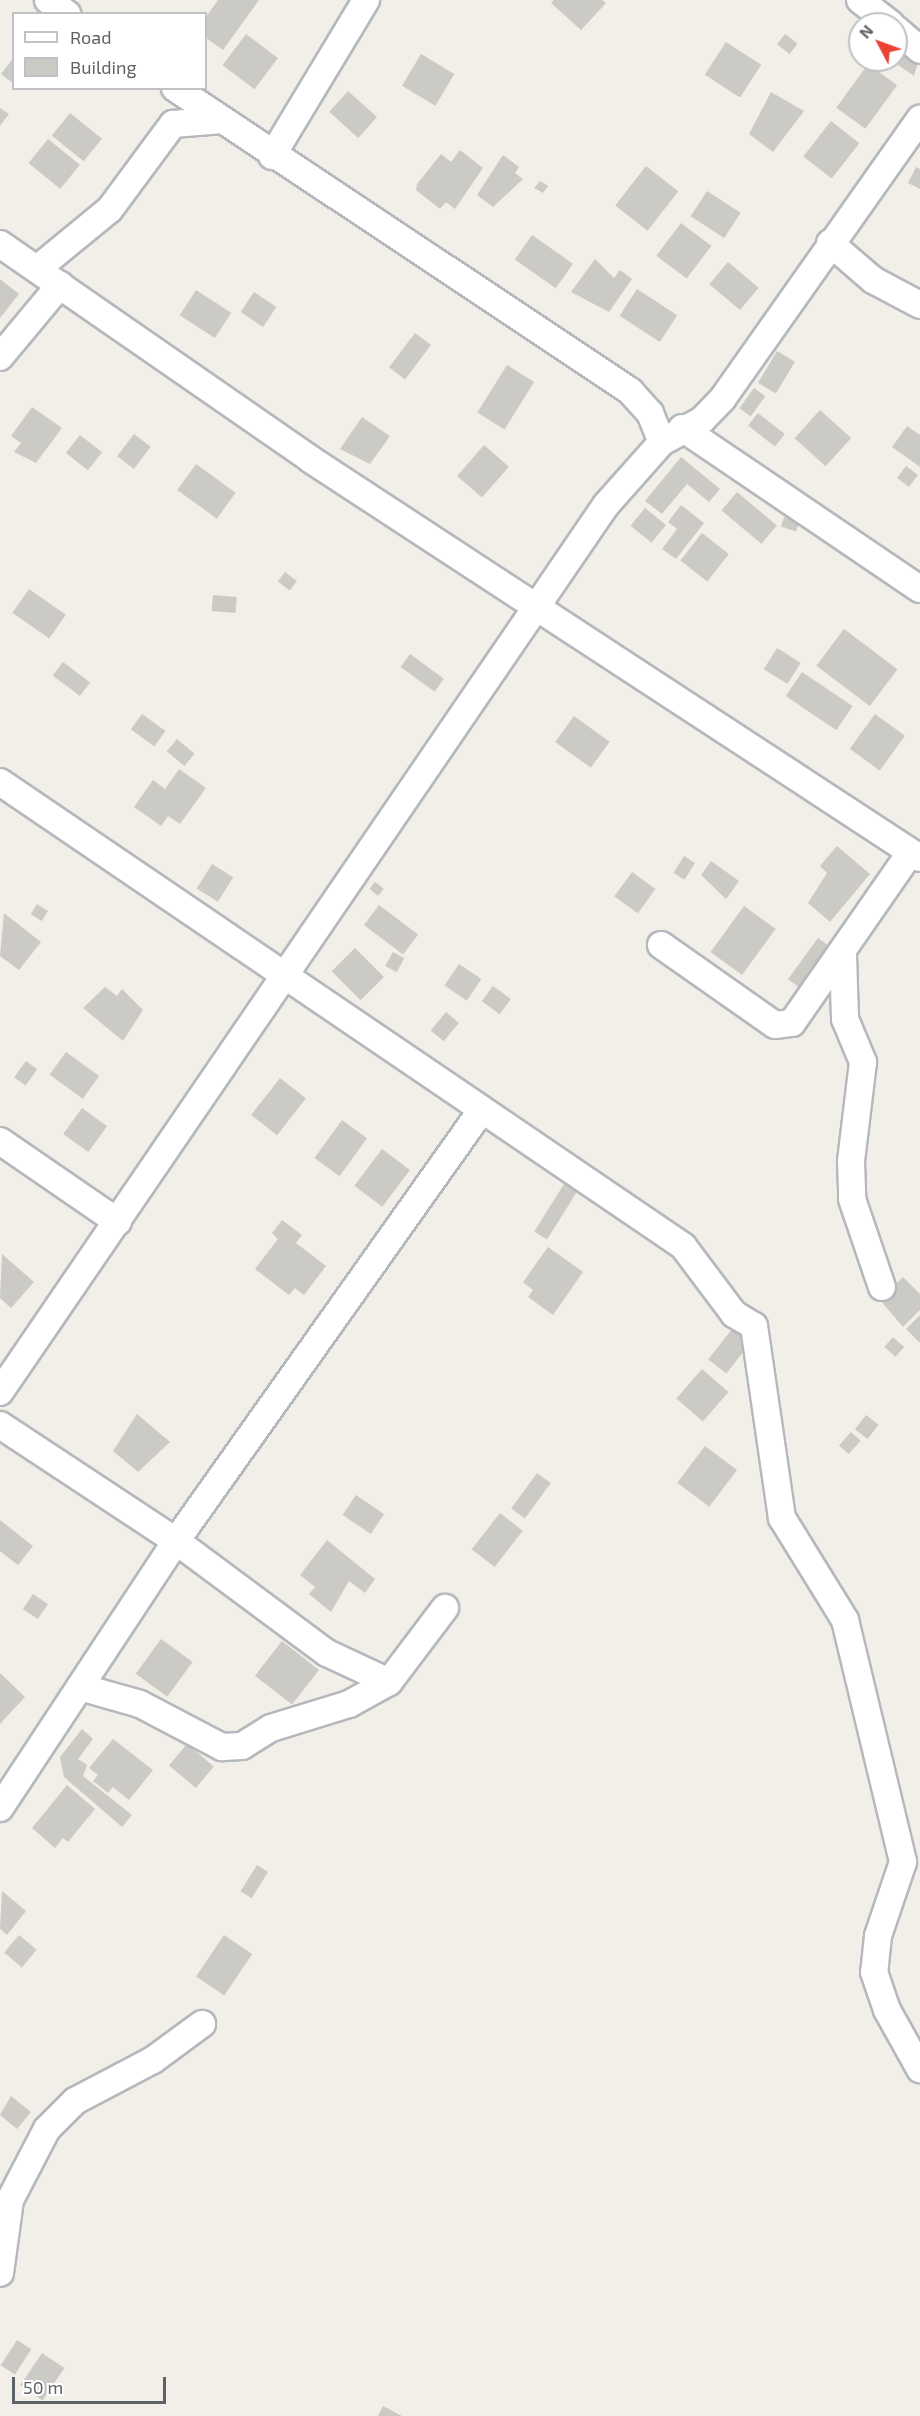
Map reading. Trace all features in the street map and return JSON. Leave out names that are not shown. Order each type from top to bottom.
[{"type":"street","points":[[272,156],[366,0]]},
{"type":"street","points":[[860,0],[876,12]]},
{"type":"street","points":[[908,40],[920,50]]},
{"type":"street","points":[[178,90],[224,120],[272,156],[630,391],[672,436],[920,589]]},
{"type":"street","points":[[0,1392],[118,1222],[281,977],[606,505],[672,436],[702,420],[723,398],[830,243],[920,119]]},
{"type":"street","points":[[37,269],[111,209],[173,124],[224,120]]},
{"type":"street","points":[[830,243],[873,280],[920,305]]},
{"type":"street","points":[[0,244],[310,459],[537,604],[915,855],[804,1014],[792,1023],[775,1024],[661,945]]},
{"type":"street","points":[[0,357],[60,285]]},
{"type":"street","points":[[0,782],[281,977],[683,1246],[734,1314],[754,1326],[782,1518],[845,1620],[903,1862]]},
{"type":"street","points":[[843,955],[845,1019],[863,1062],[851,1161],[852,1199],[882,1287]]},
{"type":"street","points":[[0,1808],[176,1541],[481,1111]]},
{"type":"street","points":[[0,1141],[118,1222]]},
{"type":"street","points":[[0,1425],[176,1541],[327,1653],[389,1682]]},
{"type":"street","points":[[80,1687],[140,1704],[222,1747],[243,1746],[271,1728],[349,1704],[389,1682],[445,1608]]},
{"type":"street","points":[[920,1844],[903,1862],[878,1936],[874,1972],[887,2010],[920,2069]]},
{"type":"street","points":[[1,2262],[10,2200],[47,2129],[75,2101],[153,2060],[202,2024]]},
{"type":"building","points":[[218,0],[259,0],[223,50],[207,39],[207,16]]},
{"type":"building","points":[[554,0],[602,0],[606,3],[581,30],[551,3]]},
{"type":"building","points":[[246,34],[278,58],[254,89],[223,65]]},
{"type":"building","points":[[785,34],[798,44],[790,54],[777,44]]},
{"type":"building","points":[[726,42],[761,65],[740,98],[705,75]]},
{"type":"building","points":[[908,46],[920,55],[914,76],[908,72]]},
{"type":"building","points":[[421,54],[454,74],[435,106],[402,86]]},
{"type":"building","points":[[12,60],[12,82],[1,74]]},
{"type":"building","points":[[862,72],[879,72],[897,85],[865,129],[836,108]]},
{"type":"building","points":[[348,91],[377,117],[358,138],[329,112]]},
{"type":"building","points":[[771,92],[804,111],[773,152],[749,134]]},
{"type":"building","points":[[0,108],[9,114],[0,126]]},
{"type":"building","points":[[70,113],[102,139],[84,161],[52,136]]},
{"type":"building","points":[[831,121],[859,143],[832,179],[803,156]]},
{"type":"building","points":[[48,139],[80,165],[60,189],[28,163]]},
{"type":"building","points":[[460,150],[483,168],[455,209],[446,202],[440,209],[416,190],[417,184],[441,154],[451,162]]},
{"type":"building","points":[[503,155],[519,167],[515,173],[523,179],[493,207],[477,195]]},
{"type":"building","points":[[646,166],[678,191],[648,231],[615,205]]},
{"type":"building","points":[[916,167],[920,169],[920,189],[908,183]]},
{"type":"building","points":[[540,181],[548,186],[543,193],[534,188]]},
{"type":"building","points":[[707,191],[741,213],[724,238],[691,216]]},
{"type":"building","points":[[681,223],[711,246],[687,279],[656,256]]},
{"type":"building","points":[[532,235],[573,264],[556,288],[515,260]]},
{"type":"building","points":[[595,259],[614,278],[620,270],[632,279],[609,312],[571,292]]},
{"type":"building","points":[[728,262],[759,288],[740,310],[709,284]]},
{"type":"building","points":[[0,279],[19,294],[0,318]]},
{"type":"building","points":[[637,289],[677,315],[660,342],[620,316]]},
{"type":"building","points":[[196,290],[231,313],[215,338],[180,315]]},
{"type":"building","points":[[254,292],[276,307],[263,327],[241,312]]},
{"type":"building","points":[[415,333],[431,345],[405,379],[389,367]]},
{"type":"building","points":[[777,351],[795,362],[776,394],[758,383]]},
{"type":"building","points":[[507,365],[534,382],[504,429],[477,412]]},
{"type":"building","points":[[754,388],[765,396],[751,416],[739,408]]},
{"type":"building","points":[[32,407],[62,428],[36,463],[14,452],[21,443],[11,436]]},
{"type":"building","points":[[820,410],[851,438],[826,466],[795,438]]},
{"type":"building","points":[[758,413],[785,434],[775,447],[748,426]]},
{"type":"building","points":[[362,417],[390,436],[370,464],[340,449]]},
{"type":"building","points":[[907,426],[920,435],[920,467],[892,447]]},
{"type":"building","points":[[134,434],[151,447],[134,469],[117,456]]},
{"type":"building","points":[[80,435],[102,452],[88,470],[66,453]]},
{"type":"building","points":[[484,445],[509,467],[482,498],[457,476]]},
{"type":"building","points":[[681,457],[720,489],[709,502],[687,484],[662,514],[645,501]]},
{"type":"building","points":[[196,464],[236,493],[217,519],[177,490]]},
{"type":"building","points":[[906,466],[918,475],[909,487],[897,478]]},
{"type":"building","points":[[737,492],[777,525],[761,544],[722,510]]},
{"type":"building","points":[[681,505],[704,523],[676,559],[662,549],[677,529],[668,522]]},
{"type":"building","points":[[645,508],[666,525],[652,543],[631,526]]},
{"type":"building","points":[[784,517],[799,522],[796,531],[781,527]]},
{"type":"building","points":[[702,533],[729,554],[707,582],[680,561]]},
{"type":"building","points":[[285,572],[297,581],[290,591],[278,582]]},
{"type":"building","points":[[29,589],[66,615],[49,639],[12,613]]},
{"type":"building","points":[[213,595],[237,597],[236,613],[212,611]]},
{"type":"building","points":[[844,629],[898,669],[870,706],[816,666]]},
{"type":"building","points":[[777,648],[801,663],[787,684],[764,669]]},
{"type":"building","points":[[410,654],[444,679],[435,692],[401,667]]},
{"type":"building","points":[[63,662],[90,682],[80,696],[53,676]]},
{"type":"building","points":[[802,672],[853,706],[836,730],[786,696]]},
{"type":"building","points":[[142,714],[165,731],[154,746],[131,729]]},
{"type":"building","points":[[875,714],[905,736],[880,771],[850,749]]},
{"type":"building","points":[[574,716],[610,742],[591,768],[555,742]]},
{"type":"building","points":[[177,739],[195,754],[184,766],[167,751]]},
{"type":"building","points":[[179,769],[206,788],[180,824],[168,816],[161,826],[134,807],[153,780],[165,789]]},
{"type":"building","points":[[837,846],[870,874],[830,922],[808,903],[827,873],[820,866]]},
{"type":"building","points":[[684,856],[695,863],[684,880],[673,873]]},
{"type":"building","points":[[711,861],[739,881],[726,899],[701,875]]},
{"type":"building","points":[[212,864],[233,877],[218,902],[197,889]]},
{"type":"building","points":[[632,872],[655,889],[638,913],[614,896]]},
{"type":"building","points":[[375,882],[384,889],[378,896],[369,889]]},
{"type":"building","points":[[37,904],[48,911],[42,921],[31,914]]},
{"type":"building","points":[[379,905],[418,934],[403,954],[364,925]]},
{"type":"building","points":[[744,906],[776,929],[742,975],[710,952]]},
{"type":"building","points":[[4,913],[41,942],[19,970],[0,956]]},
{"type":"building","points":[[818,938],[833,949],[803,990],[788,979]]},
{"type":"building","points":[[355,948],[384,977],[361,1000],[332,971]]},
{"type":"building","points":[[393,952],[404,958],[397,972],[385,966]]},
{"type":"building","points":[[459,964],[481,979],[467,1001],[444,986]]},
{"type":"building","points":[[493,986],[511,999],[500,1014],[482,1001]]},
{"type":"building","points":[[105,987],[117,996],[122,989],[143,1010],[123,1041],[83,1008]]},
{"type":"building","points":[[446,1012],[459,1023],[444,1041],[431,1030]]},
{"type":"building","points":[[66,1052],[99,1076],[83,1099],[50,1075]]},
{"type":"building","points":[[26,1061],[37,1069],[26,1085],[14,1077]]},
{"type":"building","points":[[280,1078],[306,1098],[277,1135],[251,1115]]},
{"type":"building","points":[[82,1108],[107,1126],[88,1152],[63,1134]]},
{"type":"building","points":[[342,1120],[367,1138],[339,1176],[314,1158]]},
{"type":"building","points":[[382,1149],[410,1170],[382,1207],[354,1186]]},
{"type":"building","points":[[564,1184],[577,1192],[547,1239],[534,1231]]},
{"type":"building","points":[[282,1220],[302,1235],[296,1243],[326,1266],[304,1295],[295,1288],[289,1295],[255,1269],[278,1239],[272,1233]]},
{"type":"building","points":[[548,1247],[583,1272],[553,1315],[528,1297],[533,1290],[523,1282]]},
{"type":"building","points":[[2,1254],[34,1282],[11,1308],[0,1298]]},
{"type":"building","points":[[903,1277],[920,1294],[920,1310],[903,1327],[880,1300]]},
{"type":"building","points":[[920,1315],[920,1343],[906,1329]]},
{"type":"building","points":[[739,1320],[757,1334],[726,1374],[708,1359]]},
{"type":"building","points":[[893,1337],[904,1347],[895,1357],[884,1347]]},
{"type":"building","points":[[702,1369],[728,1392],[703,1421],[676,1398]]},
{"type":"building","points":[[137,1414],[170,1442],[138,1472],[113,1451]]},
{"type":"building","points":[[866,1415],[879,1425],[868,1439],[855,1429]]},
{"type":"building","points":[[851,1432],[861,1441],[849,1454],[839,1445]]},
{"type":"building","points":[[705,1446],[737,1470],[709,1507],[677,1483]]},
{"type":"building","points":[[537,1473],[551,1483],[525,1519],[511,1509]]},
{"type":"building","points":[[356,1495],[384,1514],[371,1534],[343,1515]]},
{"type":"building","points":[[500,1513],[523,1531],[495,1567],[472,1549]]},
{"type":"building","points":[[0,1520],[33,1546],[18,1565],[0,1551]]},
{"type":"building","points":[[327,1540],[375,1579],[365,1593],[349,1581],[331,1612],[309,1594],[315,1587],[300,1575]]},
{"type":"building","points":[[33,1594],[48,1604],[38,1619],[23,1609]]},
{"type":"building","points":[[161,1639],[193,1662],[167,1697],[136,1674]]},
{"type":"building","points":[[282,1641],[319,1670],[292,1705],[255,1676]]},
{"type":"building","points":[[0,1673],[25,1697],[0,1724]]},
{"type":"building","points":[[82,1729],[93,1739],[78,1759],[87,1765],[83,1776],[132,1815],[122,1827],[64,1777],[60,1757]]},
{"type":"building","points":[[113,1739],[153,1770],[129,1800],[113,1787],[108,1793],[93,1781],[98,1775],[89,1768]]},
{"type":"building","points":[[187,1744],[214,1766],[196,1788],[169,1765]]},
{"type":"building","points":[[67,1785],[95,1809],[68,1842],[63,1838],[55,1848],[32,1828]]},
{"type":"building","points":[[257,1865],[268,1872],[252,1898],[241,1891]]},
{"type":"building","points":[[2,1891],[26,1911],[7,1935],[0,1929]]},
{"type":"building","points":[[19,1935],[37,1950],[22,1967],[4,1953]]},
{"type":"building","points":[[224,1935],[252,1954],[224,1995],[196,1976]]},
{"type":"building","points":[[11,2096],[31,2112],[17,2129],[0,2115]]},
{"type":"building","points":[[17,2340],[31,2349],[15,2374],[1,2365]]},
{"type":"building","points":[[42,2353],[64,2368],[43,2400],[20,2385]]},
{"type":"building","points":[[383,2406],[402,2416],[378,2416]]}]
